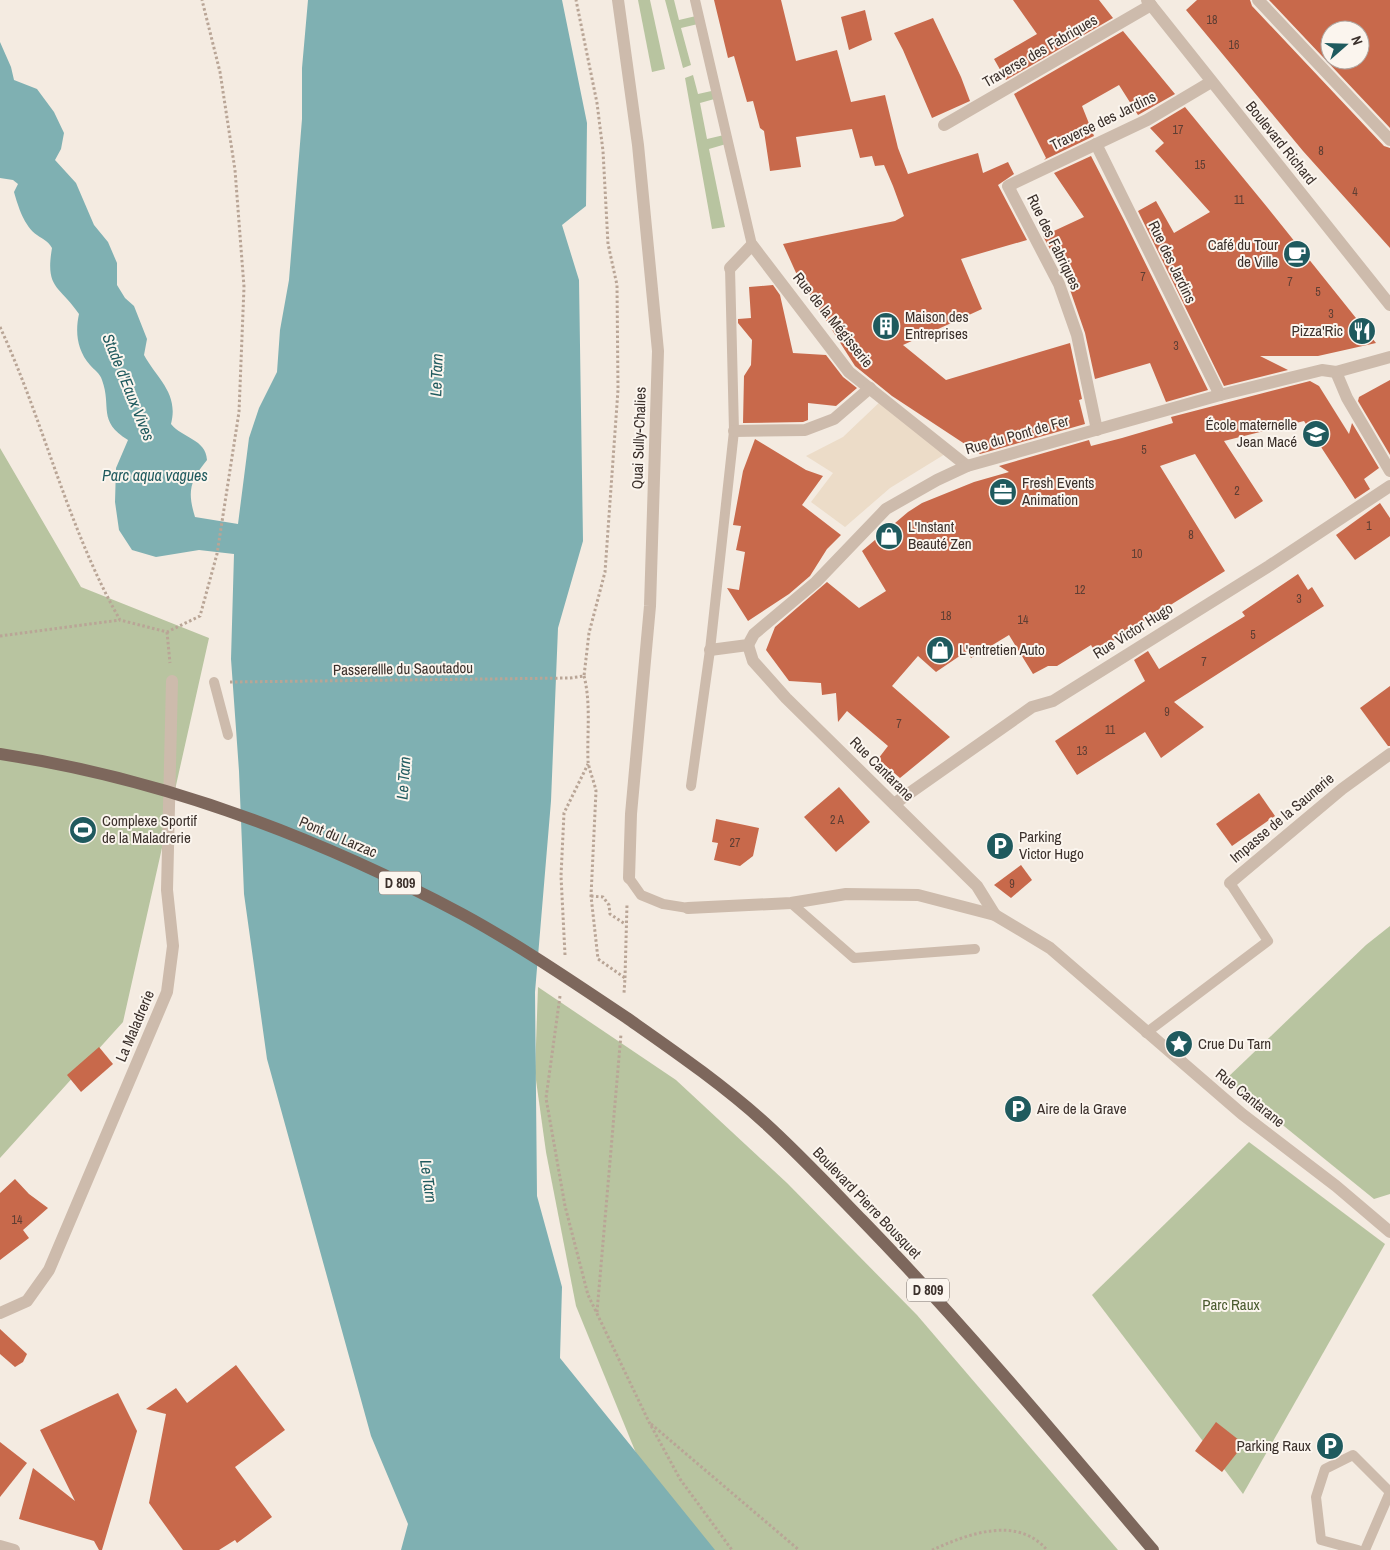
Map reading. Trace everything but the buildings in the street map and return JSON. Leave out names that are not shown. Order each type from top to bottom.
[{"type":"main road","name":"Pont du Larzac","points":[[0,754],[41,760],[91,772],[193,801],[294,836],[380,873],[488,930],[553,970],[679,1055]]},
{"type":"main road","name":"Boulevard Pierre Bousquet","points":[[679,1055],[763,1121],[883,1242],[963,1327],[1153,1550]]},
{"type":"street","name":"Quai Sully-Chalies","points":[[618,0],[638,145],[658,351],[650,606],[631,805],[629,878]]},
{"type":"street","points":[[1258,0],[1390,140]]},
{"type":"street","name":"Boulevard Richard","points":[[1149,3],[1390,304]]},
{"type":"street","name":"Traverse des Fabriques","points":[[944,125],[1149,3]]},
{"type":"street","name":"Traverse des Jardins","points":[[1008,186],[1147,120],[1211,82]]},
{"type":"street","name":"Rue des Jardins","points":[[1096,144],[1220,395]]},
{"type":"street","name":"Rue des Fabriques","points":[[1008,186],[1060,284],[1077,335],[1097,430]]},
{"type":"street","points":[[730,268],[752,245]]},
{"type":"street","name":"Rue de la Mégisserie","points":[[752,245],[849,372],[967,466]]},
{"type":"street","name":"Rue du Pont de Fer","points":[[748,645],[754,634],[816,582],[886,508],[967,466],[1220,395],[1322,370],[1336,372],[1390,357]]},
{"type":"street","points":[[1336,372],[1347,398],[1390,471]]},
{"type":"street","points":[[734,431],[806,430],[834,419],[870,388]]},
{"type":"street","name":"Rue Victor Hugo","points":[[894,804],[1032,707],[1061,696],[1269,566],[1390,486]]},
{"type":"street","points":[[710,650],[748,645]]},
{"type":"street","name":"Rue Cantarane","points":[[748,645],[754,661],[786,698],[976,886],[995,915]]},
{"type":"street","name":"La Maladrerie","points":[[0,1313],[27,1301],[49,1270],[167,992],[173,946],[166,890],[172,681]]},
{"type":"street","name":"Impasse de la Saunerie","points":[[1230,883],[1342,789],[1390,754]]},
{"type":"street","name":"Rue Cantarane","points":[[688,908],[791,902],[846,894],[918,895],[995,915],[1050,948],[1146,1033],[1242,1114],[1336,1186],[1390,1231]]},
{"type":"street","points":[[0,1546],[14,1550]]},
{"type":"lane","points":[[695,0],[752,245]]},
{"type":"lane","points":[[691,786],[710,650],[734,431],[730,268]]},
{"type":"lane","points":[[214,682],[228,735]]},
{"type":"lane","points":[[629,878],[641,895],[663,904],[688,908]]},
{"type":"lane","name":"Impasse de la Saunerie","points":[[1146,1033],[1268,941],[1230,883]]},
{"type":"lane","points":[[791,902],[854,958],[976,949]]},
{"type":"lane","points":[[1358,1550],[1321,1540],[1316,1497],[1324,1469],[1353,1455],[1390,1492],[1364,1550]]},
{"type":"path","points":[[0,636],[120,620],[168,632],[200,616],[217,554],[240,412],[244,287],[235,170],[220,72],[202,0]]},
{"type":"path","name":"Passerellle du Saoutadou","points":[[235,682],[570,678],[584,676],[589,633],[605,572],[618,390],[617,285],[608,244],[603,150],[597,103],[576,0]]},
{"type":"path","points":[[0,327],[21,372],[81,536],[108,600],[120,620]]},
{"type":"path","points":[[168,632],[172,681]]},
{"type":"path","points":[[565,959],[561,876],[564,813],[588,764]]},
{"type":"path","points":[[625,978],[629,878]]},
{"type":"path","points":[[591,896],[602,897],[609,905],[610,914],[626,924]]},
{"type":"path","points":[[561,987],[546,1098],[565,1206],[588,1295],[649,1422],[680,1479],[732,1550]]},
{"type":"path","points":[[649,1422],[798,1550]]},
{"type":"path","points":[[932,1550],[974,1534],[1005,1529],[1031,1537],[1039,1541],[1047,1550]]},
{"type":"green space","points":[[638,0],[650,0],[665,69],[652,72]]},
{"type":"green space","points":[[665,0],[674,0],[679,20],[696,16],[698,24],[681,28],[691,65],[683,68]]},
{"type":"green space","points":[[693,75],[698,94],[716,90],[718,98],[700,103],[707,139],[724,135],[726,144],[709,149],[725,227],[712,229],[685,78]]},
{"type":"green space","name":"Complexe Sportif de la Maladrerie","points":[[0,448],[81,587],[209,638],[123,1022],[0,1158]]},
{"type":"green space","points":[[1390,926],[1390,1194],[1374,1199],[1226,1079],[1366,945]]},
{"type":"green space","points":[[538,987],[676,1080],[787,1183],[917,1315],[1118,1550],[695,1550],[651,1490],[576,1306],[546,1152],[535,1073]]},
{"type":"green space","name":"Parc Raux","points":[[1249,1142],[1385,1244],[1243,1494],[1092,1295]]},
{"type":"shaded area","points":[[883,399],[950,451],[890,488],[845,527],[811,502],[833,473],[806,456],[843,437]]},
{"type":"water","points":[[308,0],[562,0],[587,123],[586,206],[562,225],[579,280],[583,541],[558,628],[551,801],[535,992],[537,1196],[562,1287],[560,1358],[715,1550],[401,1550],[408,1524],[371,1436],[267,1059],[244,894],[239,771],[231,659],[234,554],[199,550],[156,557],[132,550],[119,530],[115,502],[116,468],[128,440],[112,426],[107,413],[105,390],[101,378],[82,353],[77,334],[79,314],[55,286],[52,279],[50,261],[52,248],[32,231],[25,221],[14,192],[18,184],[13,180],[0,178],[0,42],[11,67],[14,80],[37,89],[54,112],[64,133],[61,149],[55,160],[76,183],[94,225],[108,242],[117,263],[117,285],[125,298],[134,306],[147,339],[144,355],[169,395],[173,413],[171,424],[181,433],[198,443],[206,453],[207,460],[197,474],[192,487],[191,500],[195,517],[238,524],[249,438],[259,408],[277,372],[280,330],[289,280],[302,119],[302,68]]},
{"type":"place","name":"Café du Tour de Ville","points":[[1297,254]]},
{"type":"place","name":"Maison des Entreprises","points":[[886,326]]},
{"type":"place","name":"Pizza'Ric","points":[[1362,331]]},
{"type":"place","name":"École maternelle Jean Macé","points":[[1316,434]]},
{"type":"place","name":"Fresh Events Animation","points":[[1003,492]]},
{"type":"place","name":"L'Instant Beauté Zen","points":[[889,536]]},
{"type":"place","name":"L'entretien Auto","points":[[940,650]]},
{"type":"place","name":"Complexe Sportif de la Maladrerie","points":[[83,830]]},
{"type":"place","name":"Parking Victor Hugo","points":[[1000,846]]},
{"type":"place","name":"Crue Du Tarn","points":[[1179,1044]]},
{"type":"place","name":"Aire de la Grave","points":[[1018,1109]]},
{"type":"place","name":"Parking Raux","points":[[1330,1446]]},
{"type":"water label","name":"Le Tarn","points":[[436,375]]},
{"type":"water label","name":"Stade d'Eaux Vives","points":[[129,387]]},
{"type":"water label","name":"Parc aqua vagues","points":[[155,475]]},
{"type":"water label","name":"Le Tarn","points":[[403,778]]},
{"type":"water label","name":"Le Tarn","points":[[429,1181]]}]
